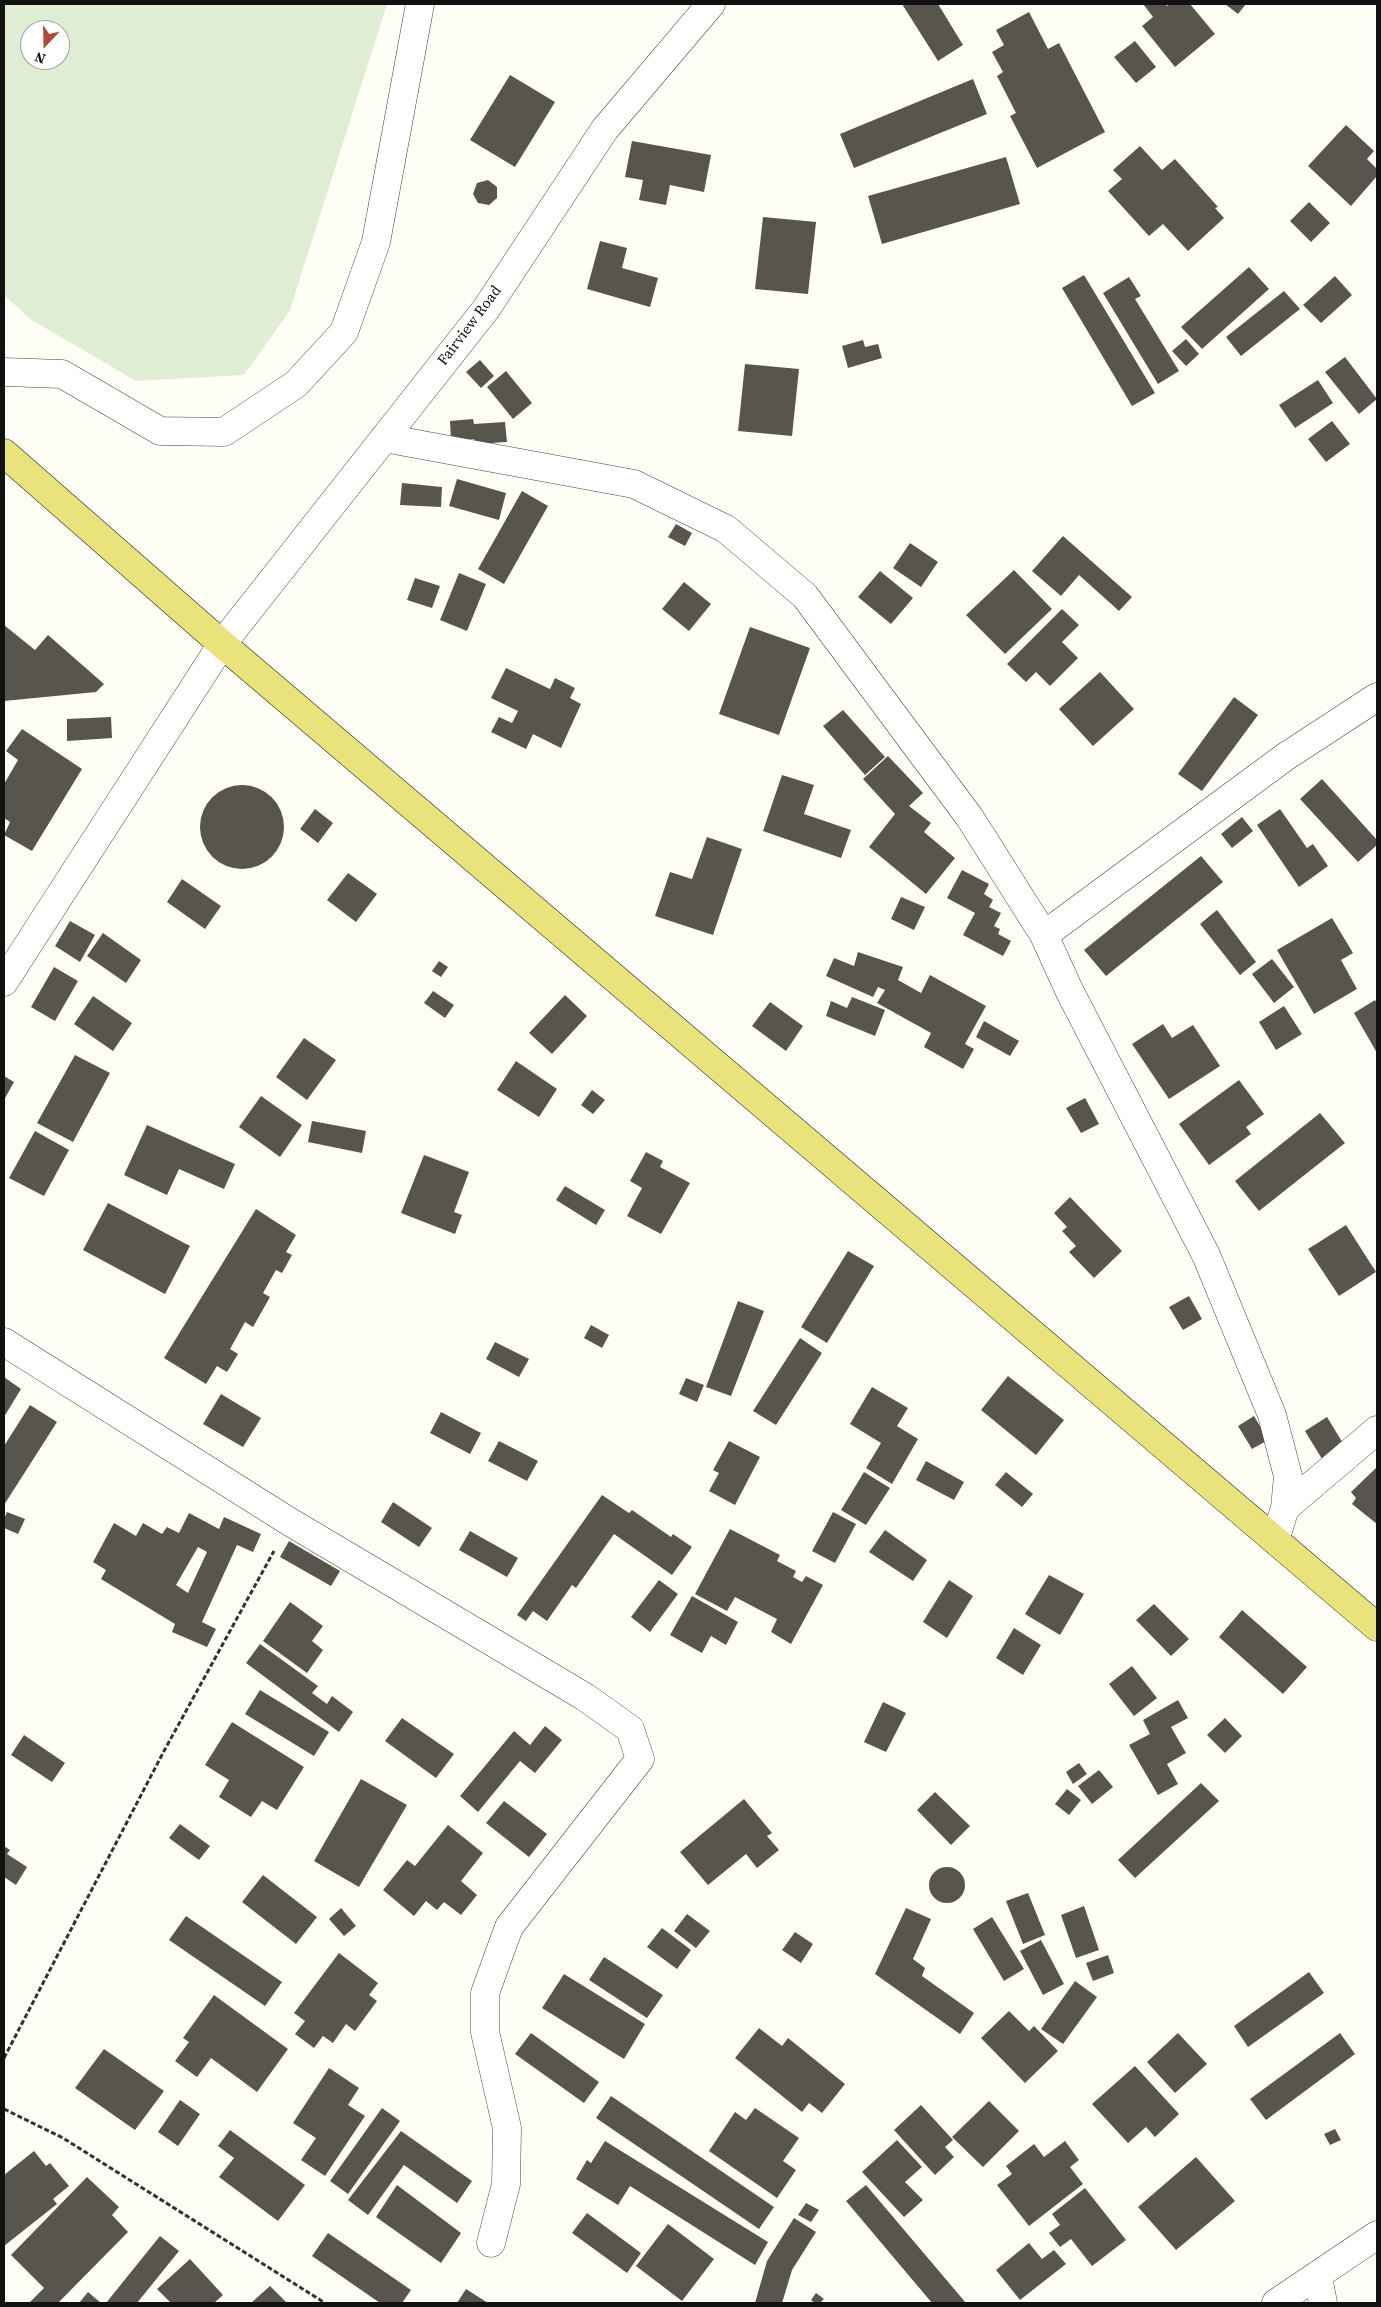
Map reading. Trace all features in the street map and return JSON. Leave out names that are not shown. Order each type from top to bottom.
[{"type":"main road","points":[[4,453],[222,644],[1377,1627]]},
{"type":"street","points":[[4,372],[62,374],[160,431],[224,432],[296,384],[344,332],[376,242],[420,4]]},
{"type":"street","name":"Fairview Road","points":[[4,982],[222,644],[486,309],[605,129],[711,4]]},
{"type":"street","points":[[384,438],[634,484],[726,529],[805,596],[970,818],[1044,934],[1069,990],[1206,1255],[1272,1415],[1288,1476],[1285,1508],[1275,1540]]},
{"type":"street","points":[[1044,934],[1285,757],[1377,697]]},
{"type":"street","points":[[4,1342],[290,1522],[585,1697],[630,1729],[640,1759],[509,1927],[485,1993],[486,2032],[507,2128],[506,2184],[491,2243]]},
{"type":"street","points":[[1285,1508],[1377,1430]]},
{"type":"street","points":[[1276,2303],[1318,2277],[1377,2235]]},
{"type":"street","points":[[1318,2277],[1323,2303]]},
{"type":"path","points":[[4,2058],[164,1751],[290,1522]]},
{"type":"path","points":[[4,2109],[63,2138],[325,2303]]},
{"type":"green space","points":[[4,4],[387,4],[290,310],[244,375],[136,381],[30,319],[4,295]]},
{"type":"building","points":[[902,4],[938,4],[963,45],[938,61]]},
{"type":"building","points":[[1143,4],[1165,4],[1167,6],[1170,4],[1190,4],[1215,34],[1175,67],[1142,26],[1153,17]]},
{"type":"building","points":[[1225,4],[1246,4],[1238,14]]},
{"type":"building","points":[[1029,12],[1048,49],[1059,43],[1105,132],[1037,168],[1010,116],[1016,113],[997,76],[1003,72],[992,52],[1004,45],[996,30]]},
{"type":"building","points":[[1135,41],[1156,67],[1136,83],[1114,57]]},
{"type":"building","points":[[510,75],[555,102],[515,167],[470,140]]},
{"type":"building","points":[[973,79],[987,114],[854,168],[840,134]]},
{"type":"building","points":[[1346,125],[1374,151],[1367,159],[1377,169],[1377,176],[1351,206],[1308,166]]},
{"type":"building","points":[[632,141],[711,155],[704,192],[670,185],[666,205],[639,200],[643,180],[625,177]]},
{"type":"building","points":[[1140,146],[1162,170],[1175,159],[1218,207],[1215,208],[1224,218],[1188,251],[1163,224],[1149,236],[1108,191],[1122,179],[1113,170]]},
{"type":"building","points":[[1006,157],[1020,204],[882,244],[868,196]]},
{"type":"building","points":[[488,180],[497,187],[497,198],[489,205],[478,203],[473,194],[477,183]]},
{"type":"building","points":[[1309,202],[1330,223],[1311,242],[1290,221]]},
{"type":"building","points":[[763,217],[816,222],[808,294],[755,289]]},
{"type":"building","points":[[600,241],[627,248],[622,268],[658,278],[650,307],[587,289]]},
{"type":"building","points":[[1249,267],[1269,289],[1202,349],[1181,327]]},
{"type":"building","points":[[1084,275],[1155,393],[1132,406],[1062,288]]},
{"type":"building","points":[[1335,276],[1352,295],[1321,323],[1303,305]]},
{"type":"building","points":[[1129,277],[1141,296],[1135,299],[1179,371],[1158,384],[1103,293]]},
{"type":"building","points":[[1284,291],[1300,309],[1241,356],[1226,337]]},
{"type":"building","points":[[1186,339],[1199,354],[1186,366],[1172,351]]},
{"type":"building","points":[[863,340],[865,347],[878,344],[882,358],[848,368],[842,346]]},
{"type":"building","points":[[1345,357],[1377,399],[1359,414],[1325,372]]},
{"type":"building","points":[[480,360],[494,376],[481,388],[466,372]]},
{"type":"building","points":[[745,364],[799,369],[792,436],[738,431]]},
{"type":"building","points":[[506,371],[532,403],[513,419],[487,387]]},
{"type":"building","points":[[1318,380],[1333,403],[1295,428],[1279,405]]},
{"type":"building","points":[[473,419],[474,424],[505,422],[507,442],[475,444],[474,439],[451,440],[450,421]]},
{"type":"building","points":[[1332,421],[1350,444],[1326,462],[1308,439]]},
{"type":"building","points":[[457,479],[506,493],[499,520],[449,506]]},
{"type":"building","points":[[402,483],[442,487],[441,507],[400,505]]},
{"type":"building","points":[[522,491],[548,506],[504,584],[478,569]]},
{"type":"building","points":[[676,524],[692,533],[685,546],[668,537]]},
{"type":"building","points":[[1063,536],[1132,597],[1119,611],[1079,575],[1061,596],[1032,571]]},
{"type":"building","points":[[910,543],[938,562],[921,587],[893,568]]},
{"type":"building","points":[[1014,570],[1052,609],[1005,654],[966,615]]},
{"type":"building","points":[[880,571],[913,598],[891,624],[858,597]]},
{"type":"building","points":[[459,573],[486,584],[467,631],[440,620]]},
{"type":"building","points":[[415,578],[440,586],[432,608],[407,600]]},
{"type":"building","points":[[684,582],[711,604],[689,631],[662,609]]},
{"type":"building","points":[[1062,609],[1079,625],[1062,642],[1078,658],[1050,686],[1036,672],[1026,682],[1007,664]]},
{"type":"building","points":[[4,625],[35,650],[48,635],[104,684],[96,692],[4,701]]},
{"type":"building","points":[[750,627],[810,648],[779,735],[719,714]]},
{"type":"building","points":[[506,668],[550,689],[555,678],[575,688],[570,698],[581,704],[561,748],[533,734],[526,749],[491,732],[499,717],[512,723],[518,711],[491,698]]},
{"type":"building","points":[[1100,672],[1134,709],[1093,746],[1059,709]]},
{"type":"building","points":[[1234,697],[1258,715],[1202,791],[1178,774]]},
{"type":"building","points":[[843,710],[885,757],[865,775],[823,726]]},
{"type":"building","points":[[111,717],[112,738],[67,741],[67,719]]},
{"type":"building","points":[[22,729],[82,769],[32,851],[4,835],[10,822],[4,818],[4,784],[18,760],[6,751]]},
{"type":"building","points":[[888,756],[923,793],[909,806],[931,823],[924,832],[955,858],[926,894],[869,847],[895,814],[863,779]]},
{"type":"building","points":[[782,775],[814,785],[804,814],[851,830],[841,858],[763,831]]},
{"type":"building","points":[[1322,779],[1377,840],[1377,845],[1358,862],[1300,799]]},
{"type":"building","points":[[242,785],[265,792],[277,804],[284,827],[277,850],[265,862],[242,869],[219,862],[207,850],[200,827],[207,804],[219,792]]},
{"type":"building","points":[[315,809],[333,823],[318,843],[300,829]]},
{"type":"building","points":[[1280,809],[1307,848],[1313,844],[1328,866],[1299,887],[1257,825]]},
{"type":"building","points":[[1242,817],[1253,831],[1232,848],[1221,834]]},
{"type":"building","points":[[707,837],[742,849],[713,935],[655,916],[670,872],[692,879]]},
{"type":"building","points":[[1201,856],[1223,882],[1106,976],[1084,950]]},
{"type":"building","points":[[962,870],[989,884],[984,894],[993,900],[989,907],[1001,913],[994,926],[1000,929],[998,934],[1011,941],[1003,956],[963,935],[975,913],[947,898]]},
{"type":"building","points":[[348,873],[377,894],[356,922],[327,900]]},
{"type":"building","points":[[182,879],[221,906],[205,929],[167,902]]},
{"type":"building","points":[[901,897],[925,907],[914,930],[891,919]]},
{"type":"building","points":[[1217,910],[1256,962],[1240,975],[1200,924]]},
{"type":"building","points":[[1332,918],[1353,953],[1341,960],[1357,989],[1314,1014],[1277,950]]},
{"type":"building","points":[[70,921],[95,935],[80,962],[55,946]]},
{"type":"building","points":[[103,933],[141,960],[126,983],[87,956]]},
{"type":"building","points":[[858,952],[903,967],[898,980],[921,993],[930,975],[986,1006],[965,1044],[974,1049],[963,1069],[924,1047],[931,1033],[877,1003],[885,990],[878,987],[873,997],[826,976],[834,958],[854,966]]},
{"type":"building","points":[[1272,959],[1294,987],[1274,1003],[1252,974]]},
{"type":"building","points":[[439,961],[448,967],[441,977],[432,971]]},
{"type":"building","points":[[54,967],[78,981],[55,1021],[31,1007]]},
{"type":"building","points":[[433,991],[454,1005],[445,1018],[424,1003]]},
{"type":"building","points":[[565,995],[587,1016],[552,1054],[529,1033]]},
{"type":"building","points":[[93,996],[132,1023],[113,1051],[74,1024]]},
{"type":"building","points":[[852,997],[885,1010],[875,1036],[826,1016],[831,1001],[847,1008]]},
{"type":"building","points":[[1375,1000],[1377,1004],[1377,1053],[1354,1013]]},
{"type":"building","points":[[770,1002],[803,1026],[786,1051],[752,1026]]},
{"type":"building","points":[[1284,1006],[1302,1034],[1276,1050],[1259,1022]]},
{"type":"building","points":[[984,1021],[1019,1041],[1010,1056],[976,1037]]},
{"type":"building","points":[[1163,1024],[1172,1038],[1193,1025],[1220,1066],[1169,1099],[1132,1044]]},
{"type":"building","points":[[304,1038],[336,1060],[307,1100],[276,1077]]},
{"type":"building","points":[[75,1055],[110,1073],[73,1142],[37,1123]]},
{"type":"building","points":[[516,1061],[557,1089],[539,1117],[497,1090]]},
{"type":"building","points":[[4,1076],[14,1082],[4,1100]]},
{"type":"building","points":[[1239,1080],[1264,1114],[1246,1127],[1251,1134],[1209,1165],[1179,1124]]},
{"type":"building","points":[[592,1090],[605,1100],[593,1114],[581,1105]]},
{"type":"building","points":[[261,1096],[302,1125],[280,1157],[239,1127]]},
{"type":"building","points":[[1085,1098],[1099,1124],[1081,1133],[1066,1108]]},
{"type":"building","points":[[1320,1113],[1345,1143],[1259,1211],[1235,1181]]},
{"type":"building","points":[[312,1121],[366,1131],[362,1153],[308,1142]]},
{"type":"building","points":[[147,1125],[235,1164],[224,1189],[179,1169],[167,1195],[124,1175]]},
{"type":"building","points":[[35,1131],[69,1150],[44,1196],[9,1178]]},
{"type":"building","points":[[646,1152],[663,1161],[660,1167],[690,1183],[661,1234],[627,1216],[642,1188],[630,1181]]},
{"type":"building","points":[[424,1155],[469,1172],[454,1212],[462,1215],[455,1234],[401,1213]]},
{"type":"building","points":[[565,1186],[605,1210],[596,1225],[556,1200]]},
{"type":"building","points":[[1070,1197],[1122,1251],[1094,1278],[1069,1252],[1076,1246],[1062,1231],[1067,1227],[1054,1213]]},
{"type":"building","points":[[108,1203],[190,1246],[165,1294],[83,1250]]},
{"type":"building","points":[[256,1209],[296,1235],[286,1252],[292,1255],[282,1273],[276,1270],[263,1293],[270,1297],[253,1327],[245,1322],[230,1349],[238,1354],[227,1372],[217,1366],[206,1384],[164,1358]]},
{"type":"building","points":[[1346,1225],[1376,1272],[1339,1296],[1308,1249]]},
{"type":"building","points":[[848,1251],[874,1266],[827,1343],[801,1327]]},
{"type":"building","points":[[1189,1296],[1202,1319],[1183,1330],[1169,1307]]},
{"type":"building","points":[[738,1301],[764,1311],[731,1396],[706,1387]]},
{"type":"building","points":[[591,1325],[609,1335],[602,1348],[584,1338]]},
{"type":"building","points":[[800,1338],[822,1353],[776,1425],[753,1411]]},
{"type":"building","points":[[495,1342],[529,1359],[519,1377],[486,1359]]},
{"type":"building","points":[[1008,1376],[1064,1420],[1036,1455],[981,1410]]},
{"type":"building","points":[[4,1377],[21,1389],[4,1417]]},
{"type":"building","points":[[686,1378],[704,1385],[697,1402],[679,1394]]},
{"type":"building","points":[[872,1387],[908,1408],[897,1426],[918,1439],[892,1484],[866,1468],[881,1443],[850,1424]]},
{"type":"building","points":[[221,1394],[261,1418],[243,1447],[203,1424]]},
{"type":"building","points":[[30,1405],[57,1422],[4,1505],[4,1446]]},
{"type":"building","points":[[441,1412],[481,1433],[470,1454],[430,1433]]},
{"type":"building","points":[[1254,1416],[1268,1440],[1252,1449],[1238,1426]]},
{"type":"building","points":[[1327,1417],[1344,1445],[1322,1459],[1305,1431]]},
{"type":"building","points":[[499,1441],[538,1461],[527,1481],[488,1461]]},
{"type":"building","points":[[729,1441],[760,1457],[735,1505],[709,1491],[719,1473],[713,1470]]},
{"type":"building","points":[[926,1461],[964,1482],[954,1500],[916,1480]]},
{"type":"building","points":[[1377,1467],[1377,1524],[1352,1504],[1356,1498],[1351,1492]]},
{"type":"building","points":[[864,1472],[890,1488],[866,1525],[841,1510]]},
{"type":"building","points":[[1006,1472],[1033,1494],[1022,1507],[995,1485]]},
{"type":"building","points":[[602,1495],[629,1513],[632,1510],[671,1537],[673,1534],[692,1547],[672,1575],[614,1534],[576,1588],[572,1585],[547,1621],[533,1611],[526,1621],[517,1615]]},
{"type":"building","points":[[393,1502],[432,1528],[419,1547],[381,1522]]},
{"type":"building","points":[[7,1512],[25,1519],[18,1534],[4,1528],[4,1519]]},
{"type":"building","points":[[833,1512],[856,1524],[835,1563],[812,1551]]},
{"type":"building","points":[[189,1513],[219,1529],[224,1517],[261,1534],[253,1552],[237,1545],[202,1622],[216,1629],[207,1647],[172,1632],[175,1624],[101,1579],[106,1570],[93,1562],[114,1523],[136,1536],[143,1523],[162,1534],[167,1527],[179,1533]],"holes":[[[198,1547],[207,1552],[188,1593],[176,1585]]]},
{"type":"building","points":[[730,1529],[780,1555],[777,1561],[796,1571],[793,1577],[802,1582],[806,1576],[823,1585],[791,1644],[771,1632],[777,1619],[735,1597],[727,1611],[695,1594]]},
{"type":"building","points":[[885,1530],[927,1560],[913,1581],[869,1552]]},
{"type":"building","points":[[470,1531],[518,1558],[507,1577],[459,1550]]},
{"type":"building","points":[[289,1541],[340,1571],[331,1586],[280,1557]]},
{"type":"building","points":[[1049,1575],[1084,1594],[1060,1635],[1025,1614]]},
{"type":"building","points":[[659,1580],[678,1594],[650,1632],[631,1617]]},
{"type":"building","points":[[949,1580],[973,1596],[947,1638],[923,1622]]},
{"type":"building","points":[[692,1596],[738,1622],[726,1645],[711,1636],[702,1653],[670,1635]]},
{"type":"building","points":[[290,1602],[323,1626],[312,1641],[323,1650],[307,1673],[263,1641]]},
{"type":"building","points":[[1154,1604],[1189,1639],[1171,1656],[1136,1620]]},
{"type":"building","points":[[1242,1610],[1307,1667],[1283,1694],[1219,1637]]},
{"type":"building","points":[[1014,1628],[1041,1645],[1023,1675],[996,1658]]},
{"type":"building","points":[[260,1644],[318,1686],[312,1693],[327,1704],[332,1696],[353,1712],[339,1732],[246,1663]]},
{"type":"building","points":[[1132,1666],[1157,1698],[1134,1716],[1109,1684]]},
{"type":"building","points":[[260,1690],[329,1732],[314,1756],[245,1714]]},
{"type":"building","points":[[1178,1700],[1188,1718],[1171,1727],[1186,1753],[1167,1764],[1178,1784],[1158,1795],[1129,1745],[1150,1734],[1143,1720]]},
{"type":"building","points":[[883,1702],[906,1713],[886,1752],[864,1742]]},
{"type":"building","points":[[402,1718],[454,1754],[436,1778],[385,1741]]},
{"type":"building","points":[[1225,1718],[1242,1736],[1225,1753],[1207,1735]]},
{"type":"building","points":[[232,1722],[304,1767],[277,1810],[262,1801],[251,1817],[219,1797],[229,1780],[205,1765]]},
{"type":"building","points":[[545,1726],[562,1740],[535,1773],[520,1761],[478,1812],[460,1796],[514,1731],[530,1745]]},
{"type":"building","points":[[24,1735],[65,1763],[52,1782],[11,1755]]},
{"type":"building","points":[[1079,1763],[1087,1774],[1073,1784],[1066,1772]]},
{"type":"building","points":[[1099,1770],[1113,1787],[1092,1804],[1078,1786]]},
{"type":"building","points":[[361,1779],[407,1805],[359,1887],[314,1861]]},
{"type":"building","points":[[1201,1783],[1219,1801],[1135,1878],[1118,1860]]},
{"type":"building","points":[[1067,1789],[1081,1800],[1069,1815],[1055,1804]]},
{"type":"building","points":[[935,1792],[970,1826],[951,1845],[917,1810]]},
{"type":"building","points":[[744,1799],[772,1833],[767,1836],[779,1850],[757,1868],[746,1854],[708,1885],[680,1852]]},
{"type":"building","points":[[504,1801],[547,1834],[529,1857],[486,1823]]},
{"type":"building","points":[[180,1824],[210,1846],[199,1860],[169,1838]]},
{"type":"building","points":[[448,1825],[483,1853],[461,1881],[477,1895],[461,1915],[444,1902],[437,1910],[426,1901],[414,1916],[383,1890],[407,1860],[415,1866]]},
{"type":"building","points":[[4,1846],[10,1850],[7,1854],[27,1867],[16,1885],[4,1877]]},
{"type":"building","points":[[947,1867],[954,1868],[960,1872],[964,1878],[964,1892],[960,1898],[954,1902],[947,1903],[940,1902],[934,1898],[930,1892],[929,1885],[930,1878],[934,1872],[940,1868]]},
{"type":"building","points":[[263,1875],[317,1917],[296,1944],[242,1902]]},
{"type":"building","points":[[1028,1893],[1045,1935],[1023,1944],[1006,1901]]},
{"type":"building","points":[[1084,1906],[1099,1950],[1076,1958],[1061,1915]]},
{"type":"building","points":[[341,1908],[356,1926],[344,1936],[329,1919]]},
{"type":"building","points":[[906,1908],[931,1919],[913,1959],[925,1968],[922,1976],[974,2013],[960,2034],[875,1974]]},
{"type":"building","points":[[687,1914],[710,1931],[696,1948],[674,1931]]},
{"type":"building","points":[[186,1916],[282,1982],[265,2006],[169,1940]]},
{"type":"building","points":[[992,1917],[1024,1969],[1004,1981],[973,1929]]},
{"type":"building","points":[[662,1928],[691,1950],[677,1969],[647,1947]]},
{"type":"building","points":[[795,1932],[813,1944],[801,1963],[782,1950]]},
{"type":"building","points":[[1041,1940],[1064,1984],[1043,1995],[1020,1951]]},
{"type":"building","points":[[339,1953],[378,1983],[369,1995],[377,2001],[355,2031],[346,2024],[333,2043],[323,2036],[314,2048],[295,2034],[305,2021],[294,2013]]},
{"type":"building","points":[[1108,1955],[1114,1973],[1093,1981],[1086,1963]]},
{"type":"building","points":[[604,1957],[663,1995],[647,2018],[589,1980]]},
{"type":"building","points":[[1309,1972],[1324,1993],[1248,2047],[1234,2026]]},
{"type":"building","points":[[564,1974],[645,2024],[624,2059],[542,2008]]},
{"type":"building","points":[[1075,1981],[1097,1997],[1063,2044],[1041,2029]]},
{"type":"building","points":[[214,1995],[288,2049],[257,2092],[211,2058],[197,2077],[175,2061],[189,2042],[183,2038]]},
{"type":"building","points":[[1009,2011],[1029,2031],[1034,2026],[1058,2051],[1025,2083],[981,2038]]},
{"type":"building","points":[[759,2028],[782,2046],[788,2038],[845,2084],[822,2113],[809,2103],[802,2112],[735,2058]]},
{"type":"building","points":[[531,2033],[599,2082],[584,2103],[515,2054]]},
{"type":"building","points":[[1178,2033],[1207,2064],[1175,2093],[1147,2062]]},
{"type":"building","points":[[1340,2033],[1355,2054],[1266,2120],[1250,2099]]},
{"type":"building","points":[[104,2049],[164,2091],[135,2130],[75,2088]]},
{"type":"building","points":[[1135,2066],[1179,2114],[1155,2137],[1146,2127],[1128,2143],[1092,2104]]},
{"type":"building","points":[[329,2068],[359,2088],[348,2105],[365,2116],[325,2176],[301,2160],[316,2138],[293,2123]]},
{"type":"building","points":[[611,2096],[774,2207],[759,2229],[596,2118]]},
{"type":"building","points":[[180,2100],[200,2114],[178,2146],[158,2132]]},
{"type":"building","points":[[989,2101],[1019,2131],[983,2167],[952,2137]]},
{"type":"building","points":[[921,2105],[953,2140],[945,2147],[954,2157],[935,2175],[894,2130]]},
{"type":"building","points":[[382,2108],[400,2121],[348,2194],[330,2181]]},
{"type":"building","points":[[755,2108],[799,2138],[783,2161],[796,2170],[777,2198],[709,2151],[735,2112],[746,2120]]},
{"type":"building","points":[[1335,2129],[1341,2140],[1330,2145],[1324,2134]]},
{"type":"building","points":[[230,2130],[305,2185],[278,2221],[219,2177],[234,2158],[218,2146]]},
{"type":"building","points":[[401,2131],[472,2181],[457,2203],[404,2165],[368,2215],[348,2200]]},
{"type":"building","points":[[897,2140],[922,2167],[905,2182],[923,2200],[904,2217],[862,2172]]},
{"type":"building","points":[[605,2141],[768,2242],[755,2265],[630,2186],[618,2205],[576,2179],[587,2160],[591,2163]]},
{"type":"building","points":[[1065,2141],[1079,2160],[1070,2167],[1083,2184],[1029,2226],[997,2185],[1012,2174],[1006,2166],[1034,2144],[1044,2157]]},
{"type":"building","points":[[34,2151],[46,2166],[50,2163],[69,2186],[53,2199],[57,2204],[4,2246],[4,2175]]},
{"type":"building","points":[[1196,2157],[1235,2201],[1176,2250],[1138,2207]]},
{"type":"building","points":[[87,2177],[119,2207],[112,2215],[128,2232],[58,2303],[29,2303],[44,2288],[11,2255]]},
{"type":"building","points":[[397,2185],[461,2233],[441,2263],[376,2217]]},
{"type":"building","points":[[866,2185],[966,2303],[932,2303],[846,2201]]},
{"type":"building","points":[[1085,2188],[1126,2240],[1092,2266],[1071,2239],[1060,2247],[1049,2233],[1060,2225],[1052,2214]]},
{"type":"building","points":[[806,2203],[819,2210],[811,2222],[798,2215]]},
{"type":"building","points":[[587,2213],[641,2253],[627,2273],[572,2233]]},
{"type":"building","points":[[794,2218],[816,2232],[792,2270],[782,2303],[755,2303],[767,2261]]},
{"type":"building","points":[[668,2224],[714,2259],[682,2301],[636,2266]]},
{"type":"building","points":[[328,2233],[411,2290],[402,2303],[380,2303],[312,2256]]},
{"type":"building","points":[[160,2236],[179,2251],[137,2303],[106,2303]]},
{"type":"building","points":[[1029,2243],[1042,2259],[1054,2250],[1066,2264],[1020,2300],[996,2270]]},
{"type":"building","points":[[190,2259],[223,2295],[214,2303],[171,2303],[157,2289]]},
{"type":"building","points":[[270,2286],[287,2303],[251,2303]]},
{"type":"building","points":[[466,2289],[488,2303],[457,2303]]},
{"type":"building","points":[[88,2292],[101,2303],[79,2303]]},
{"type":"building","points":[[816,2293],[824,2299],[820,2303],[815,2303],[811,2300]]}]
